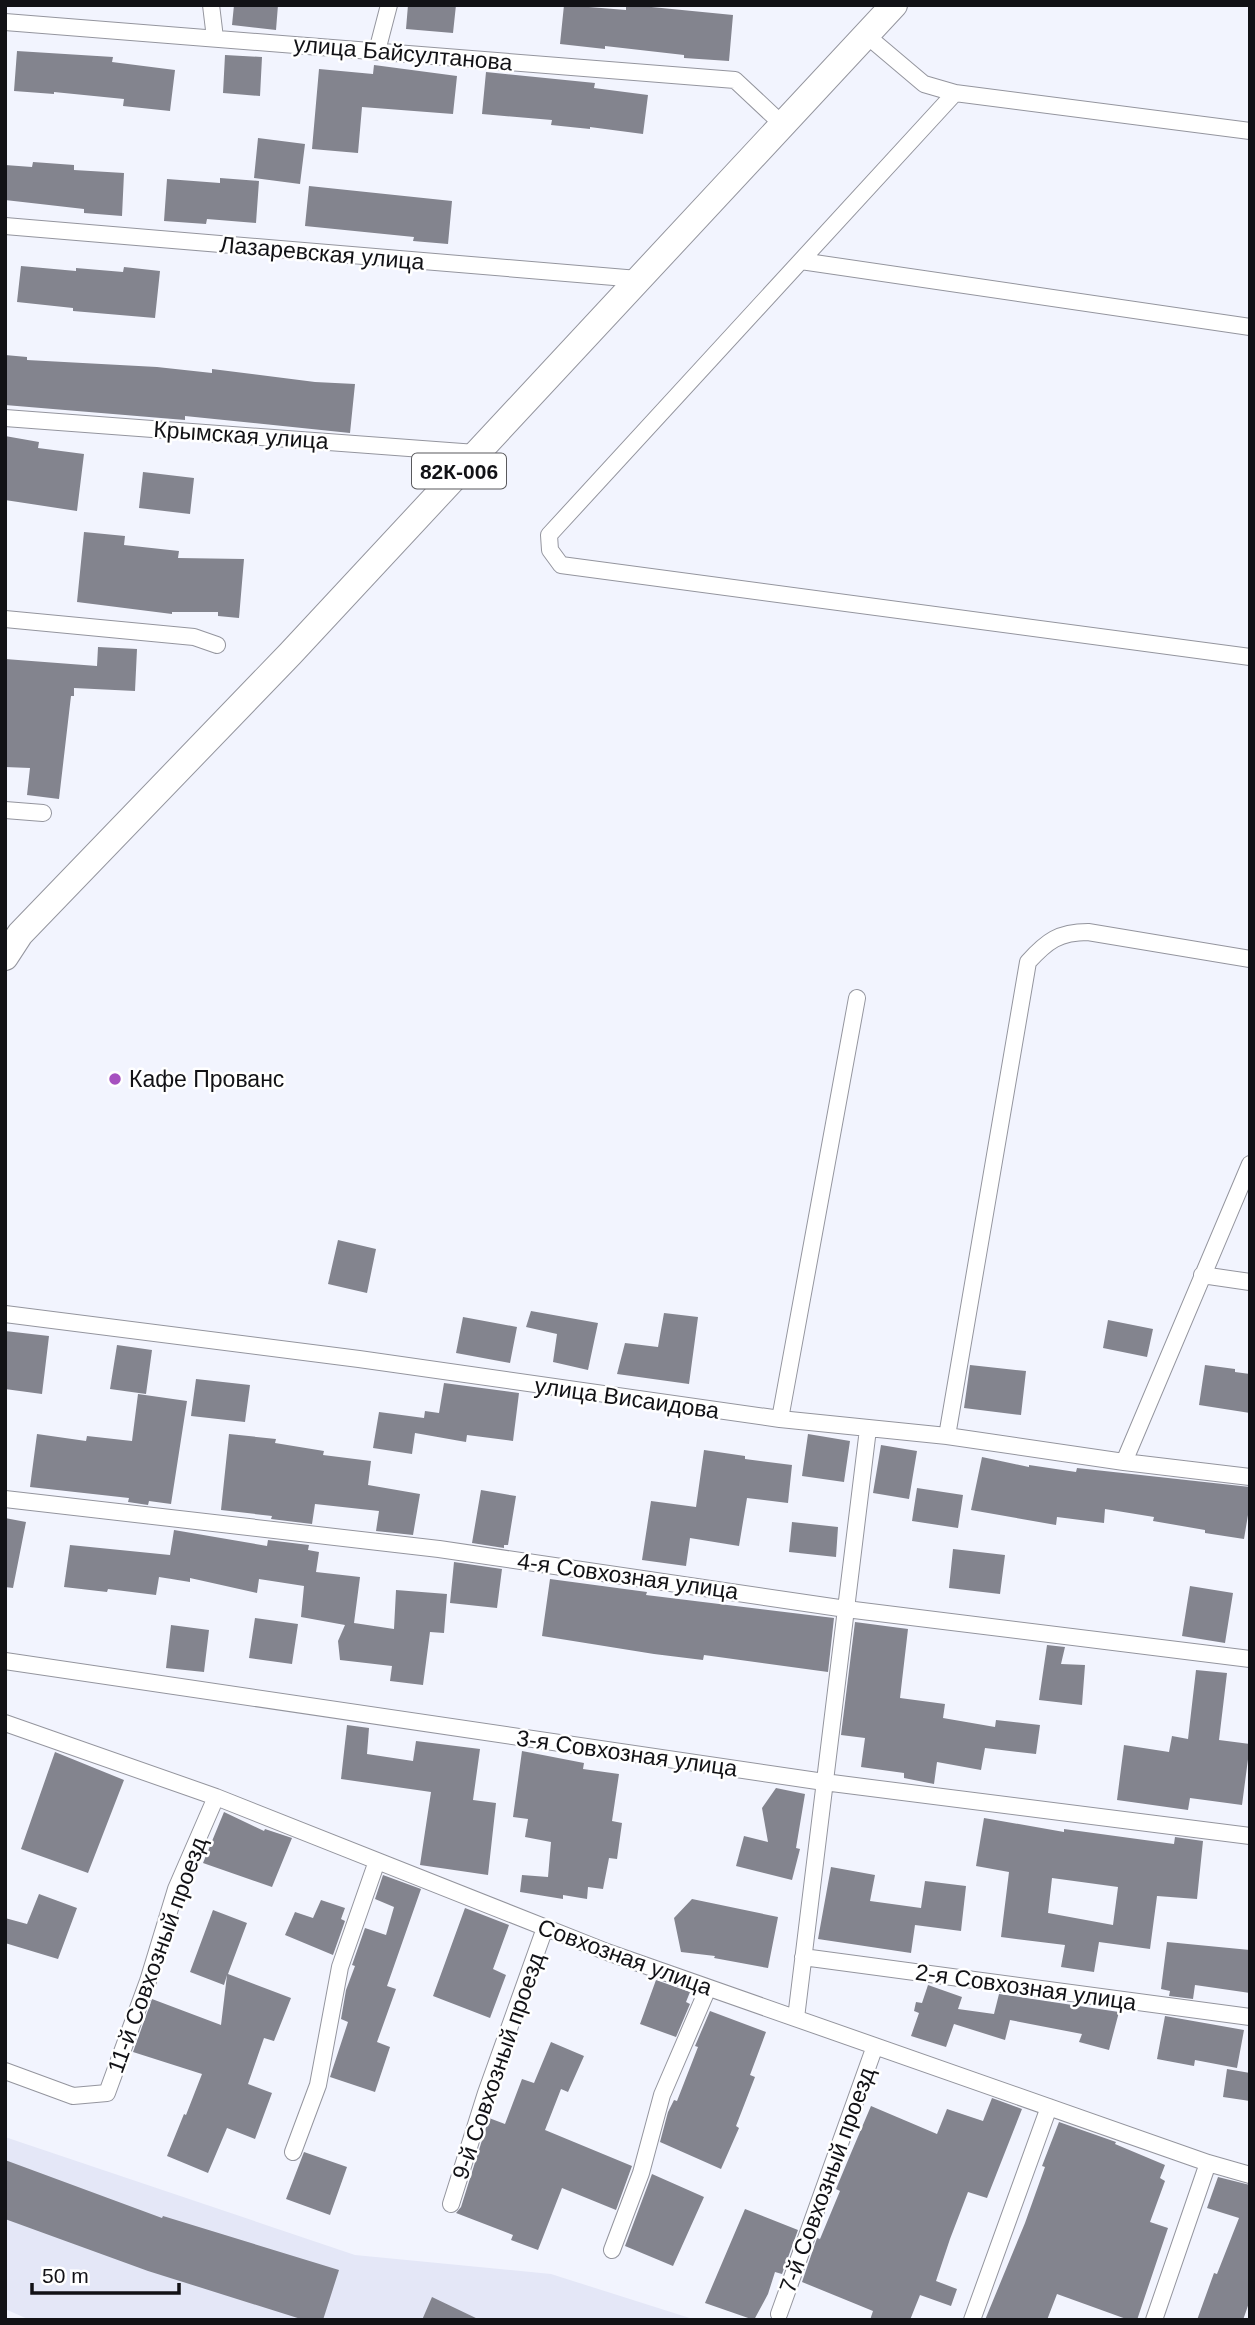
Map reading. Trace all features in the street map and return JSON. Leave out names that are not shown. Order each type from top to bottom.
[{"type":"main road","name":"82К-006","points":[[13,938],[290,654],[894,5]]},
{"type":"main road","points":[[5,957],[13,938]]},
{"type":"street","points":[[211,5],[215,38]]},
{"type":"street","points":[[377,51],[389,5]]},
{"type":"street","name":"улица Байсултанова","points":[[5,22],[735,80],[782,124]]},
{"type":"street","points":[[866,35],[923,84],[955,93],[1250,131]]},
{"type":"street","points":[[955,93],[549,535],[550,550],[561,565],[1250,657]]},
{"type":"street","name":"Лазаревская улица","points":[[5,226],[638,279]]},
{"type":"street","points":[[801,261],[1250,327]]},
{"type":"street","name":"Крымская улица","points":[[5,418],[477,453]]},
{"type":"street","points":[[5,619],[194,636],[217,645]]},
{"type":"street","points":[[5,810],[43,813]]},
{"type":"street","points":[[947,1436],[1028,962],[1042,946],[1067,932],[1088,932],[1250,959]]},
{"type":"street","points":[[780,1419],[857,998]]},
{"type":"street","points":[[1124,1462],[1250,1164]]},
{"type":"street","points":[[1202,1275],[1250,1282]]},
{"type":"street","name":"улица Висаидова","points":[[5,1314],[359,1359],[780,1419],[947,1436],[1250,1477]]},
{"type":"street","points":[[796,2018],[867,1429]]},
{"type":"street","name":"4-я Совхозная улица","points":[[5,1499],[439,1549],[846,1609],[1250,1659]]},
{"type":"street","name":"3-я Совхозная улица","points":[[5,1661],[824,1782],[1250,1836]]},
{"type":"street","name":"Совхозная улица","points":[[5,1723],[216,1797],[545,1928],[708,1988],[1208,2163],[1250,2175]]},
{"type":"street","name":"11-й Совхозный проезд","points":[[5,2071],[73,2096],[107,2093],[148,1981],[176,1889],[216,1797]]},
{"type":"street","points":[[293,2152],[318,2085],[340,1967],[377,1861]]},
{"type":"street","name":"9-й Совхозный проезд","points":[[451,2204],[486,2093],[545,1928]]},
{"type":"street","name":"2-я Совхозная улица","points":[[803,1957],[1250,2017]]},
{"type":"street","points":[[612,2250],[641,2173],[663,2095],[708,1988]]},
{"type":"street","name":"7-й Совхозный проезд","points":[[779,2314],[875,2046]]},
{"type":"street","points":[[972,2320],[1049,2107]]},
{"type":"street","points":[[1154,2320],[1208,2163]]},
{"type":"shaded area","points":[[5,2137],[355,2255],[551,2274],[696,2320],[30,2320],[5,2309]]},
{"type":"building","points":[[234,5],[278,5],[276,30],[232,25]]},
{"type":"building","points":[[408,5],[456,5],[453,33],[406,29]]},
{"type":"building","points":[[564,5],[626,10],[626,5],[631,5],[733,15],[729,61],[684,58],[684,55],[605,46],[605,49],[560,44]]},
{"type":"building","points":[[17,51],[113,57],[112,62],[175,70],[170,111],[123,106],[124,99],[14,91]]},
{"type":"building","points":[[225,55],[262,57],[260,96],[223,93]]},
{"type":"building","points":[[374,65],[457,76],[453,114],[362,107],[358,153],[312,149],[319,69],[373,74]]},
{"type":"building","points":[[486,72],[595,83],[594,88],[648,95],[643,134],[551,125],[552,120],[482,114]]},
{"type":"building","points":[[258,138],[305,144],[300,184],[254,178]]},
{"type":"building","points":[[33,162],[74,165],[74,170],[124,173],[122,216],[84,213],[84,209],[5,200],[5,165],[32,167]]},
{"type":"building","points":[[220,178],[259,181],[256,223],[207,219],[206,224],[164,221],[167,179],[220,183]]},
{"type":"building","points":[[309,186],[452,201],[448,244],[413,241],[414,237],[305,226]]},
{"type":"building","points":[[21,266],[76,271],[76,268],[123,272],[124,267],[160,271],[155,318],[73,311],[73,308],[17,302]]},
{"type":"building","points":[[5,355],[27,357],[27,360],[157,367],[212,373],[212,369],[315,382],[355,384],[350,433],[185,416],[185,420],[5,405]]},
{"type":"building","points":[[5,436],[39,442],[38,448],[84,454],[77,511],[5,500]]},
{"type":"building","points":[[143,472],[194,478],[190,514],[139,508]]},
{"type":"building","points":[[84,532],[125,536],[124,545],[179,551],[178,558],[244,559],[239,618],[218,616],[218,612],[172,614],[77,602]]},
{"type":"building","points":[[98,647],[137,649],[135,691],[74,688],[59,799],[27,795],[30,768],[5,767],[5,659],[97,666]]},
{"type":"building","points":[[338,1240],[376,1249],[367,1293],[328,1284]]},
{"type":"building","points":[[531,1311],[598,1323],[588,1370],[553,1362],[557,1334],[526,1327]]},
{"type":"building","points":[[664,1313],[698,1317],[689,1384],[617,1374],[625,1343],[658,1347]]},
{"type":"building","points":[[463,1317],[517,1327],[510,1363],[456,1353]]},
{"type":"building","points":[[1108,1320],[1153,1329],[1147,1357],[1103,1348]]},
{"type":"building","points":[[5,1331],[49,1336],[42,1394],[5,1389]]},
{"type":"building","points":[[117,1345],[152,1350],[146,1394],[110,1389]]},
{"type":"building","points":[[970,1365],[1026,1371],[1021,1415],[964,1408]]},
{"type":"building","points":[[1205,1365],[1250,1374],[1250,1413],[1199,1405]]},
{"type":"building","points":[[196,1379],[250,1385],[245,1422],[191,1416]]},
{"type":"building","points":[[444,1383],[519,1393],[513,1441],[467,1435],[466,1442],[415,1433],[412,1454],[373,1448],[379,1412],[424,1418],[425,1411],[439,1413]]},
{"type":"building","points":[[138,1394],[187,1401],[171,1504],[149,1501],[148,1505],[128,1502],[129,1498],[30,1487],[37,1434],[86,1441],[87,1436],[132,1441]]},
{"type":"building","points":[[229,1434],[276,1439],[275,1443],[324,1451],[323,1455],[371,1461],[368,1485],[420,1494],[413,1535],[376,1531],[379,1511],[315,1504],[312,1524],[221,1510]]},
{"type":"building","points":[[808,1434],[850,1441],[844,1482],[802,1476]]},
{"type":"building","points":[[881,1445],[917,1451],[909,1499],[873,1493]]},
{"type":"building","points":[[704,1450],[792,1465],[788,1503],[747,1498],[739,1546],[690,1538],[686,1566],[642,1560],[651,1501],[696,1507]]},
{"type":"building","points":[[982,1457],[1029,1467],[1076,1472],[1077,1468],[1250,1487],[1244,1539],[1153,1521],[1154,1517],[1105,1509],[1104,1523],[1057,1517],[1056,1525],[971,1510]]},
{"type":"building","points":[[917,1488],[963,1495],[958,1528],[912,1521]]},
{"type":"building","points":[[481,1490],[516,1496],[508,1545],[504,1545],[504,1548],[472,1543]]},
{"type":"building","points":[[5,1518],[26,1522],[13,1588],[5,1587]]},
{"type":"building","points":[[792,1522],[838,1527],[836,1557],[789,1552]]},
{"type":"building","points":[[174,1530],[267,1546],[268,1540],[309,1545],[308,1550],[319,1552],[316,1572],[360,1577],[354,1623],[394,1629],[396,1590],[447,1594],[444,1633],[430,1632],[423,1685],[390,1681],[392,1666],[340,1660],[338,1641],[345,1625],[301,1617],[304,1586],[259,1579],[257,1593],[190,1578],[190,1582],[159,1577],[156,1595],[64,1587],[70,1545],[170,1555]]},
{"type":"building","points":[[953,1549],[1005,1555],[1000,1594],[949,1588]]},
{"type":"building","points":[[454,1562],[502,1569],[497,1608],[450,1603]]},
{"type":"building","points":[[550,1579],[647,1592],[646,1595],[834,1618],[828,1672],[704,1655],[703,1660],[654,1654],[542,1636]]},
{"type":"building","points":[[1190,1586],[1233,1593],[1225,1643],[1182,1636]]},
{"type":"building","points":[[255,1618],[298,1624],[292,1664],[249,1658]]},
{"type":"building","points":[[855,1622],[908,1629],[900,1698],[945,1704],[943,1718],[995,1727],[996,1720],[1040,1725],[1036,1754],[985,1748],[981,1770],[937,1762],[934,1784],[904,1778],[904,1773],[861,1767],[865,1738],[841,1735]]},
{"type":"building","points":[[171,1625],[209,1630],[204,1672],[166,1668]]},
{"type":"building","points":[[1047,1645],[1065,1647],[1061,1664],[1085,1665],[1082,1705],[1039,1700]]},
{"type":"building","points":[[1196,1670],[1227,1673],[1219,1740],[1250,1744],[1242,1805],[1190,1798],[1188,1810],[1117,1800],[1124,1745],[1169,1752],[1172,1736],[1188,1739]]},
{"type":"building","points":[[347,1725],[369,1728],[367,1754],[413,1761],[416,1741],[480,1749],[473,1800],[496,1803],[488,1875],[420,1865],[431,1792],[341,1779]]},
{"type":"building","points":[[522,1751],[584,1763],[583,1769],[619,1774],[612,1821],[622,1823],[617,1859],[609,1858],[603,1889],[588,1887],[587,1899],[563,1895],[563,1899],[520,1892],[522,1875],[548,1877],[551,1842],[525,1837],[528,1819],[513,1817]]},
{"type":"building","points":[[55,1752],[124,1780],[88,1873],[21,1849]]},
{"type":"building","points":[[776,1788],[805,1794],[796,1848],[800,1849],[792,1880],[736,1866],[744,1836],[768,1842],[762,1808]]},
{"type":"building","points":[[224,1812],[264,1831],[265,1829],[292,1838],[272,1887],[203,1863]]},
{"type":"building","points":[[984,1818],[1064,1832],[1064,1829],[1174,1844],[1175,1837],[1203,1841],[1197,1899],[1157,1896],[1150,1949],[1099,1942],[1094,1972],[1061,1967],[1065,1945],[1001,1937],[1009,1872],[976,1866]],"holes":[[[1052,1878],[1118,1887],[1113,1925],[1048,1913]]]},
{"type":"building","points":[[831,1867],[875,1875],[870,1901],[921,1908],[925,1881],[966,1886],[961,1931],[915,1925],[911,1953],[818,1939]]},
{"type":"building","points":[[383,1875],[421,1889],[387,1986],[396,1989],[377,2042],[390,2047],[375,2092],[330,2077],[348,2022],[341,2019],[346,1990],[365,1928],[386,1935],[394,1907],[375,1899]]},
{"type":"building","points":[[39,1894],[77,1908],[58,1959],[5,1943],[5,1918],[27,1924]]},
{"type":"building","points":[[692,1899],[778,1917],[768,1968],[714,1958],[715,1956],[681,1952],[674,1918]]},
{"type":"building","points":[[321,1900],[345,1908],[341,1919],[345,1921],[333,1955],[285,1935],[295,1912],[313,1918]]},
{"type":"building","points":[[465,1908],[509,1925],[493,1969],[506,1975],[490,2018],[433,1996]]},
{"type":"building","points":[[213,1910],[247,1923],[228,1974],[291,1998],[274,2041],[264,2038],[248,2084],[272,2093],[255,2139],[227,2128],[208,2173],[167,2156],[202,2074],[133,2052],[152,1999],[221,2025],[227,1975],[224,1985],[190,1972]]},
{"type":"building","points":[[1167,1942],[1250,1950],[1250,1993],[1195,1985],[1193,1999],[1169,1996],[1170,1991],[1161,1989]]},
{"type":"building","points":[[656,1980],[690,1992],[686,2002],[690,2004],[676,2037],[640,2024]]},
{"type":"building","points":[[928,1985],[962,1997],[958,2009],[994,2014],[999,1994],[1119,2012],[1109,2050],[1079,2042],[1082,2034],[1010,2020],[1005,2040],[954,2024],[946,2047],[911,2036],[919,2013],[914,2011],[916,2002],[922,2003]]},
{"type":"building","points":[[710,2011],[766,2032],[750,2075],[755,2077],[736,2126],[739,2128],[721,2169],[660,2142],[668,2112],[674,2100],[677,2101]]},
{"type":"building","points":[[1165,2016],[1244,2030],[1237,2068],[1195,2060],[1194,2066],[1157,2059]]},
{"type":"building","points":[[551,2042],[584,2056],[568,2092],[561,2089],[545,2130],[632,2166],[616,2210],[562,2188],[538,2250],[511,2240],[513,2235],[456,2213],[461,2207],[489,2118],[505,2124],[522,2079],[534,2083]]},
{"type":"building","points":[[1227,2069],[1250,2073],[1250,2101],[1223,2097]]},
{"type":"building","points":[[992,2098],[1022,2109],[987,2198],[968,2192],[950,2239],[936,2281],[957,2289],[951,2306],[920,2295],[910,2320],[870,2320],[873,2311],[802,2282],[817,2238],[820,2239],[840,2191],[836,2189],[871,2106],[937,2134],[947,2109],[983,2121]]},
{"type":"building","points":[[1059,2122],[1116,2142],[1115,2144],[1165,2165],[1160,2178],[1165,2181],[1150,2222],[1168,2228],[1137,2320],[1129,2320],[1057,2294],[1047,2320],[985,2320],[1025,2223]]},
{"type":"building","points":[[304,2152],[347,2167],[330,2215],[286,2199]]},
{"type":"building","points":[[5,2160],[162,2218],[163,2216],[339,2270],[323,2320],[304,2320],[148,2271],[5,2219]]},
{"type":"building","points":[[652,2174],[704,2197],[673,2266],[625,2246]]},
{"type":"building","points":[[1218,2177],[1250,2185],[1250,2300],[1243,2320],[1197,2320],[1214,2273],[1217,2274],[1239,2218],[1207,2208]]},
{"type":"building","points":[[745,2209],[798,2230],[782,2274],[775,2272],[768,2294],[754,2320],[705,2303]]},
{"type":"building","points":[[432,2297],[480,2320],[422,2320]]},
{"type":"place","name":"Кафе Прованс","points":[[115,1079]]}]
